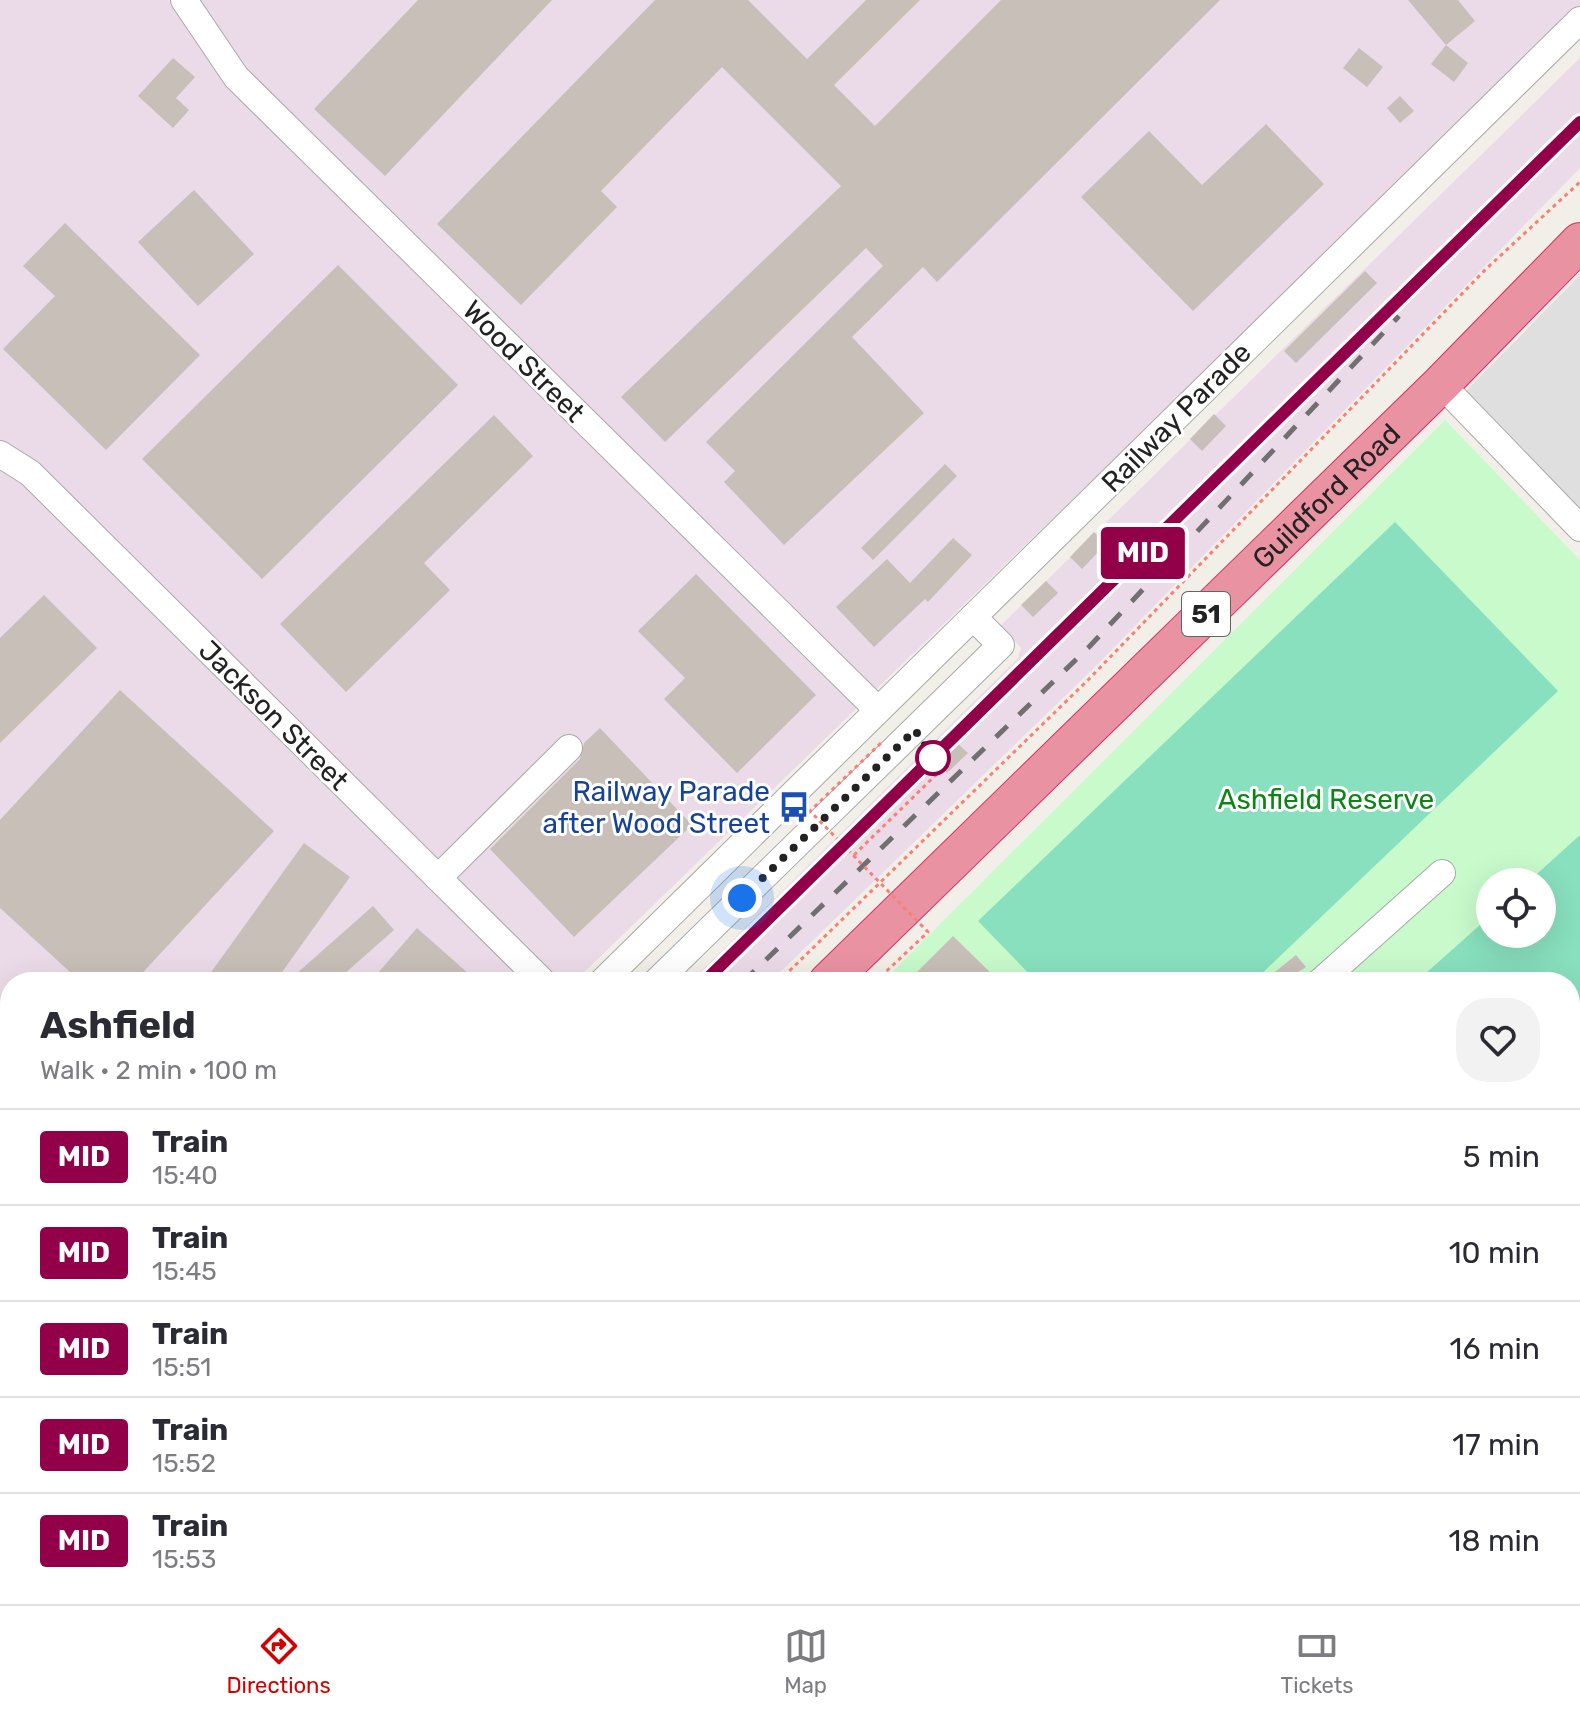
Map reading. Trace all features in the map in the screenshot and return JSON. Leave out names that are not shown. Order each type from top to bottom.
[{"type":"highway","name":"Guildford Road","points":[[845,972],[1441,384],[1580,242]]},
{"type":"street","name":"Wood Street","points":[[184,0],[236,77],[878,710]]},
{"type":"street","name":"Railway Parade","points":[[618,972],[878,710],[1580,20]]},
{"type":"street","points":[[1441,384],[1580,528]]},
{"type":"street","name":"Jackson Street","points":[[0,454],[30,473],[533,972]]},
{"type":"street","points":[[666,972],[1001,645],[973,617]]},
{"type":"street","points":[[438,878],[569,748]]},
{"type":"street","points":[[1331,972],[1442,873]]},
{"type":"path","points":[[788,972],[1088,680],[1486,269],[1580,182]]},
{"type":"path","points":[[881,743],[810,811],[928,932],[886,972]]},
{"type":"path","points":[[854,855],[943,768]]},
{"type":"shaded area","points":[[0,0],[1580,0],[1580,8],[584,972],[0,972]]},
{"type":"shaded area","points":[[1580,58],[1580,168],[1097,665],[780,972],[700,972],[1018,658],[1021,648],[1009,634],[1004,637],[997,629]]},
{"type":"shaded area","points":[[1580,275],[1580,528],[1457,400]]},
{"type":"green space","name":"Ashfield Reserve","points":[[1445,420],[1580,560],[1580,972],[892,972]]},
{"type":"green space","points":[[1395,522],[1558,691],[1263,972],[1027,972],[978,921]]},
{"type":"green space","points":[[1580,835],[1580,972],[1427,972],[1476,928],[1476,948],[1556,948],[1556,868],[1543,868]]},
{"type":"building","points":[[418,0],[552,0],[385,176],[314,109]]},
{"type":"building","points":[[655,0],[748,0],[807,59],[866,0],[920,0],[834,85],[875,126],[1001,0],[1220,0],[937,282],[923,267],[852,337],[924,413],[784,545],[724,482],[735,471],[706,442],[883,266],[866,248],[665,442],[621,397],[841,186],[722,67],[601,191],[617,207],[521,305],[437,224]]},
{"type":"building","points":[[1408,0],[1458,0],[1475,21],[1446,45]]},
{"type":"building","points":[[1446,45],[1468,63],[1454,82],[1431,64]]},
{"type":"building","points":[[1359,48],[1383,67],[1367,87],[1343,68]]},
{"type":"building","points":[[173,58],[195,77],[176,98],[189,110],[173,128],[138,96]]},
{"type":"building","points":[[1400,96],[1414,111],[1400,123],[1387,108]]},
{"type":"building","points":[[1266,124],[1324,184],[1193,311],[1081,197],[1149,131],[1202,185]]},
{"type":"building","points":[[194,190],[254,254],[198,306],[138,242]]},
{"type":"building","points":[[65,223],[200,355],[106,450],[3,349],[55,296],[23,266]]},
{"type":"building","points":[[338,265],[458,385],[262,579],[142,459]]},
{"type":"building","points":[[1365,271],[1377,283],[1296,363],[1284,351]]},
{"type":"building","points":[[1214,414],[1226,426],[1202,451],[1190,439]]},
{"type":"building","points":[[494,415],[533,456],[424,563],[450,590],[346,692],[280,624]]},
{"type":"building","points":[[945,464],[957,476],[873,560],[861,548]]},
{"type":"building","points":[[1094,532],[1106,544],[1082,569],[1070,557]]},
{"type":"building","points":[[953,538],[972,555],[928,602],[925,599],[874,647],[836,607],[887,559],[910,583]]},
{"type":"building","points":[[696,574],[816,695],[737,773],[664,699],[685,678],[638,631]]},
{"type":"building","points":[[1046,581],[1058,593],[1033,617],[1021,605]]},
{"type":"building","points":[[44,595],[97,648],[0,743],[0,638]]},
{"type":"building","points":[[120,690],[274,831],[143,972],[70,972],[0,908],[0,820]]},
{"type":"building","points":[[600,728],[692,825],[574,937],[490,849],[580,759],[584,743]]},
{"type":"building","points":[[958,744],[968,753],[947,773],[938,763]]},
{"type":"building","points":[[304,843],[350,877],[282,972],[211,972]]},
{"type":"building","points":[[373,906],[394,930],[346,972],[298,972]]},
{"type":"building","points":[[417,928],[467,972],[379,972]]},
{"type":"building","points":[[953,936],[990,972],[917,972]]},
{"type":"building","points":[[1296,955],[1306,967],[1298,972],[1275,972]]},
{"type":"railway","points":[[714,972],[1580,123]]},
{"type":"railway","points":[[753,972],[1089,647],[1399,316]]},
{"type":"train","name":"MID","points":[[714,972],[1580,122]]},
{"type":"place","name":"Railway Parade after Wood Street","points":[[794,807]]},
{"type":"route","points":[[742,898],[915,730],[933,758]]}]
